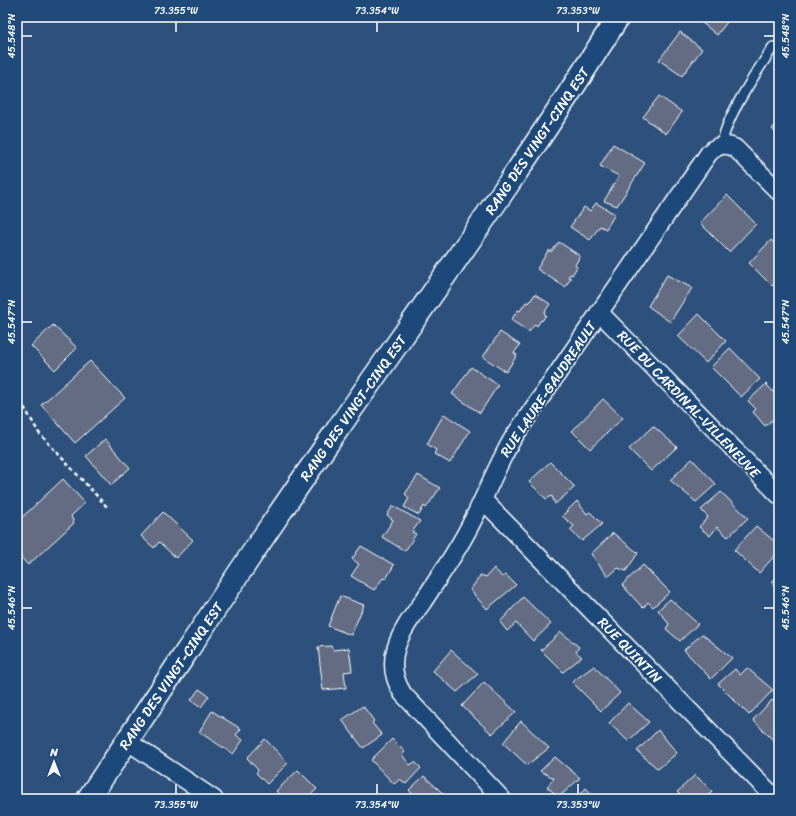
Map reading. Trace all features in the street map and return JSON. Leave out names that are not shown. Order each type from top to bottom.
[{"type":"street","name":"RANG DES VINGT-CINQ EST","points":[[88,799],[334,434],[523,163],[580,78],[618,17]]},
{"type":"street","points":[[722,145],[735,148],[779,192]]},
{"type":"street","name":"RUE LAURE-GAUDREAULT","points":[[502,799],[403,694],[397,684],[393,667],[395,653],[401,635],[453,557],[475,518],[500,460],[513,438],[706,157],[714,148],[722,145]]},
{"type":"street","name":"RUE DU CARDINAL-VILLENEUVE","points":[[599,312],[779,495]]},
{"type":"street","name":"RUE QUINTIN","points":[[483,500],[776,799]]},
{"type":"street","points":[[127,741],[214,799]]},
{"type":"lane","points":[[722,145],[724,134],[730,119],[773,47]]},
{"type":"path","points":[[17,395],[39,434],[108,508]]},
{"type":"building","points":[[695,17],[731,17],[717,35]]},
{"type":"building","points":[[680,32],[702,49],[682,76],[659,60]]},
{"type":"building","points":[[659,96],[682,112],[666,134],[643,117]]},
{"type":"building","points":[[779,121],[779,136],[772,129]]},
{"type":"building","points":[[613,144],[645,163],[617,206],[604,201],[619,176],[600,166]]},
{"type":"building","points":[[727,195],[756,224],[729,252],[700,223]]},
{"type":"building","points":[[596,203],[615,214],[606,229],[600,226],[590,240],[570,227],[584,207],[590,211]]},
{"type":"building","points":[[771,240],[779,248],[779,279],[772,286],[749,263]]},
{"type":"building","points":[[559,242],[580,256],[575,265],[577,267],[572,275],[570,274],[568,277],[571,278],[565,287],[537,269],[548,251],[552,251]]},
{"type":"building","points":[[667,275],[692,288],[670,322],[648,306]]},
{"type":"building","points":[[535,294],[550,304],[544,313],[546,315],[542,321],[541,320],[537,326],[535,324],[529,332],[511,320],[526,302],[529,303]]},
{"type":"building","points":[[699,314],[726,341],[706,363],[678,336]]},
{"type":"building","points":[[53,325],[77,348],[55,370],[31,346]]},
{"type":"building","points":[[500,332],[520,345],[514,353],[517,355],[506,372],[483,357]]},
{"type":"building","points":[[730,348],[760,379],[741,397],[711,367]]},
{"type":"building","points":[[90,361],[125,398],[75,443],[41,405]]},
{"type":"building","points":[[471,367],[498,385],[480,413],[452,394]]},
{"type":"building","points":[[766,384],[779,398],[779,421],[775,424],[772,420],[765,426],[753,412],[756,409],[748,401]]},
{"type":"building","points":[[603,399],[623,418],[590,449],[572,431]]},
{"type":"building","points":[[444,414],[470,431],[450,463],[434,454],[436,450],[427,444]]},
{"type":"building","points":[[653,426],[677,447],[651,471],[629,449]]},
{"type":"building","points":[[105,439],[130,468],[111,485],[86,456]]},
{"type":"building","points":[[692,459],[716,484],[696,502],[670,480]]},
{"type":"building","points":[[550,462],[575,487],[555,504],[552,496],[546,499],[529,482]]},
{"type":"building","points":[[418,475],[440,488],[426,508],[424,506],[419,515],[404,507],[409,498],[405,494]]},
{"type":"building","points":[[63,479],[85,503],[71,516],[74,523],[28,565],[17,553],[17,522]]},
{"type":"building","points":[[721,492],[748,518],[728,537],[717,527],[710,536],[699,527],[708,517],[701,510]]},
{"type":"building","points":[[577,501],[587,514],[590,512],[602,524],[582,541],[570,530],[574,526],[562,516]]},
{"type":"building","points":[[393,506],[420,521],[412,532],[416,534],[405,551],[382,537],[393,520],[387,515]]},
{"type":"building","points":[[163,512],[193,540],[176,558],[159,542],[154,548],[141,536]]},
{"type":"building","points":[[756,526],[779,545],[779,551],[759,573],[734,550]]},
{"type":"building","points":[[613,533],[638,553],[626,571],[618,568],[608,577],[591,554]]},
{"type":"building","points":[[361,546],[394,565],[386,579],[383,578],[374,590],[351,576],[359,564],[352,559]]},
{"type":"building","points":[[643,565],[670,592],[653,607],[648,602],[643,608],[622,585]]},
{"type":"building","points":[[494,568],[502,577],[506,575],[516,585],[487,609],[470,590],[481,575],[486,577]]},
{"type":"building","points":[[779,575],[779,590],[771,583]]},
{"type":"building","points":[[340,596],[364,605],[351,635],[328,626]]},
{"type":"building","points":[[523,597],[551,624],[533,641],[516,623],[507,631],[500,622]]},
{"type":"building","points":[[670,599],[698,624],[680,641],[666,629],[669,624],[658,610]]},
{"type":"building","points":[[561,632],[579,647],[576,652],[582,657],[563,672],[541,650]]},
{"type":"building","points":[[702,634],[732,658],[711,679],[684,650]]},
{"type":"building","points":[[331,646],[333,650],[349,648],[352,671],[344,672],[346,688],[323,690],[318,647]]},
{"type":"building","points":[[451,650],[478,674],[457,692],[433,671]]},
{"type":"building","points":[[594,666],[620,693],[601,711],[572,682]]},
{"type":"building","points":[[747,668],[773,690],[749,715],[718,684],[735,669],[740,675]]},
{"type":"building","points":[[484,682],[516,712],[492,734],[462,706]]},
{"type":"building","points":[[199,689],[209,696],[201,707],[191,700]]},
{"type":"building","points":[[772,700],[779,707],[779,746],[753,720]]},
{"type":"building","points":[[628,703],[649,722],[628,741],[609,723]]},
{"type":"building","points":[[363,706],[374,721],[372,723],[382,735],[363,748],[342,720]]},
{"type":"building","points":[[212,711],[241,729],[236,735],[243,740],[233,754],[199,732]]},
{"type":"building","points":[[521,721],[549,748],[527,765],[503,743]]},
{"type":"building","points":[[658,730],[677,753],[658,769],[637,751]]},
{"type":"building","points":[[265,739],[288,763],[267,784],[256,773],[258,770],[247,758]]},
{"type":"building","points":[[392,739],[405,752],[402,755],[410,765],[415,762],[421,768],[406,784],[400,779],[394,784],[371,760]]},
{"type":"building","points":[[555,757],[580,778],[559,797],[547,787],[554,778],[540,771]]},
{"type":"building","points":[[298,770],[317,789],[308,797],[311,799],[284,799],[276,791]]},
{"type":"building","points":[[695,775],[712,791],[705,799],[684,799],[677,792]]},
{"type":"building","points":[[424,776],[449,799],[414,799],[415,797],[409,790]]},
{"type":"building","points":[[586,788],[596,799],[576,799]]}]
